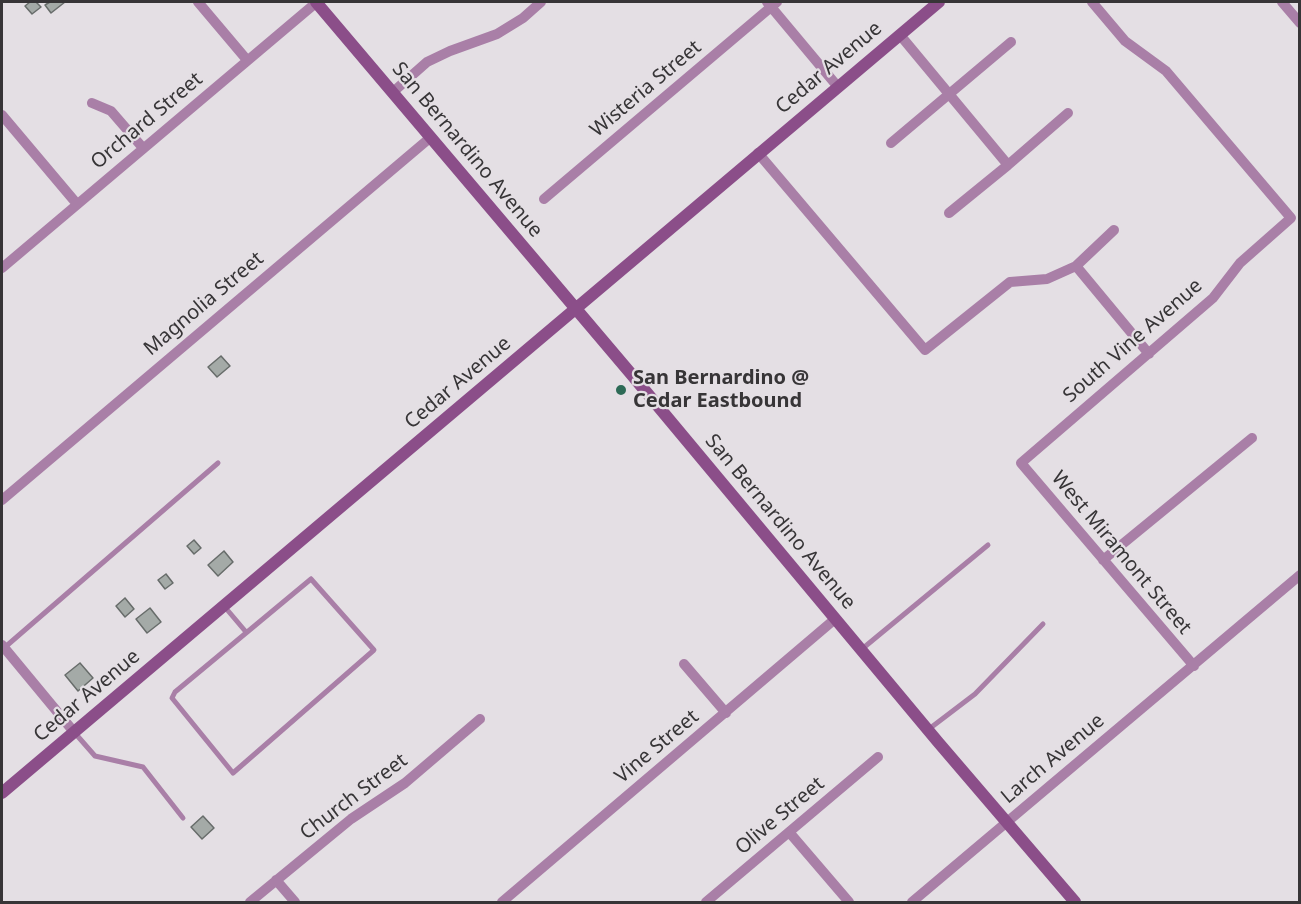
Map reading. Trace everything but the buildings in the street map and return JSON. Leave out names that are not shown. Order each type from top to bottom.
[{"type":"main road","name":"San Bernardino Avenue","points":[[316,2],[1075,903]]},
{"type":"main road","name":"Cedar Avenue","points":[[2,793],[939,2]]},
{"type":"street","points":[[198,2],[247,60]]},
{"type":"street","name":"Orchard Street","points":[[2,268],[316,2]]},
{"type":"street","points":[[393,92],[427,62],[497,34],[542,2]]},
{"type":"street","name":"South Vine Avenue","points":[[1021,463],[1213,298],[1240,263],[1291,218],[1166,70],[1125,41],[1092,2]]},
{"type":"street","points":[[1282,2],[1299,23]]},
{"type":"street","points":[[772,3],[838,87]]},
{"type":"street","name":"Wisteria Street","points":[[544,200],[772,3]]},
{"type":"street","points":[[900,35],[1008,165]]},
{"type":"street","points":[[891,142],[1011,42]]},
{"type":"street","points":[[92,103],[111,111],[143,148]]},
{"type":"street","points":[[949,213],[1068,113]]},
{"type":"street","points":[[2,115],[77,204]]},
{"type":"street","name":"Magnolia Street","points":[[2,500],[431,137]]},
{"type":"street","points":[[758,153],[925,350],[1011,282],[1047,279],[1076,266],[1114,230]]},
{"type":"street","points":[[1076,266],[1149,354]]},
{"type":"street","points":[[1103,560],[1252,438]]},
{"type":"street","name":"West Miramont Street","points":[[1021,463],[1194,666]]},
{"type":"street","name":"Larch Avenue","points":[[912,903],[1299,575]]},
{"type":"street","name":"Vine Street","points":[[502,903],[835,619]]},
{"type":"street","points":[[3,646],[74,732]]},
{"type":"street","points":[[684,664],[726,712]]},
{"type":"street","name":"Church Street","points":[[250,903],[351,819],[405,783],[480,719]]},
{"type":"street","name":"Olive Street","points":[[706,903],[878,757]]},
{"type":"street","points":[[789,832],[849,903]]},
{"type":"street","points":[[276,880],[295,903]]},
{"type":"lane","points":[[3,646],[218,463]]},
{"type":"lane","points":[[861,650],[988,545]]},
{"type":"lane","points":[[311,579],[374,650],[233,773],[172,698],[175,692],[246,632],[311,579]]},
{"type":"lane","points":[[224,606],[246,632]]},
{"type":"lane","points":[[928,730],[975,694],[1043,624]]},
{"type":"lane","points":[[74,732],[95,756],[143,767],[183,818]]},
{"type":"place","name":"San Bernardino @ Cedar Eastbound","points":[[621,390]]}]
